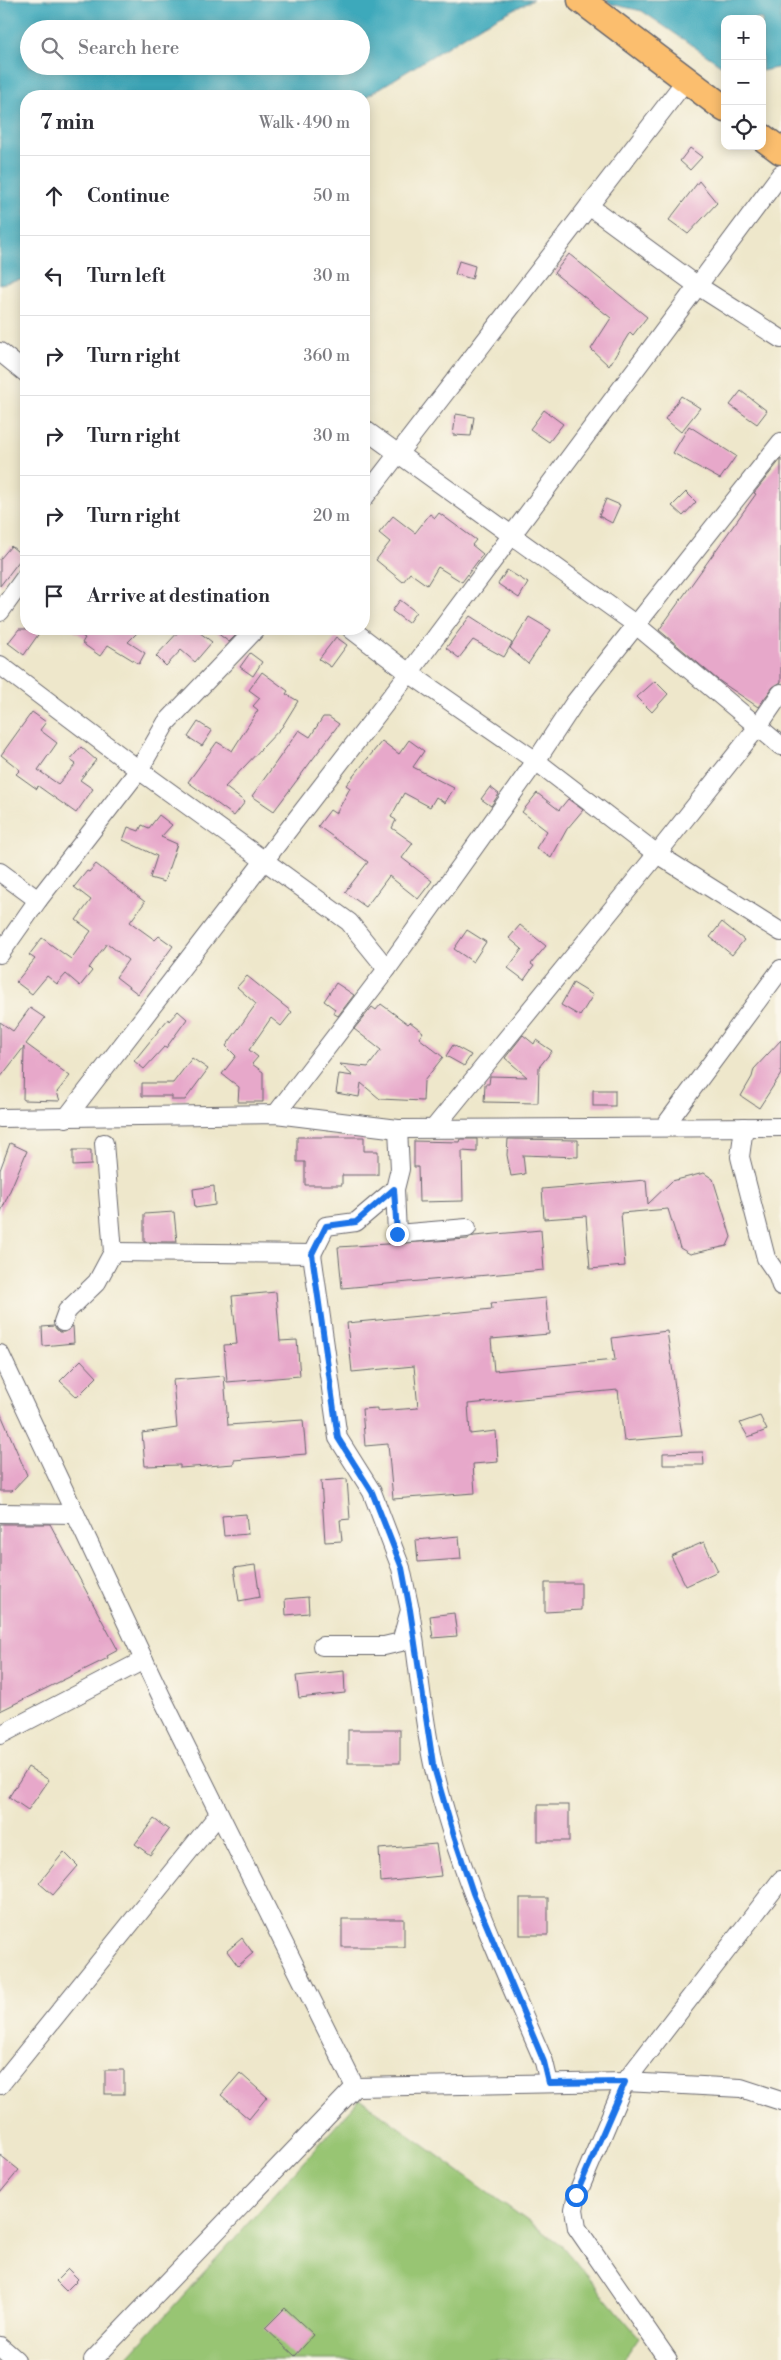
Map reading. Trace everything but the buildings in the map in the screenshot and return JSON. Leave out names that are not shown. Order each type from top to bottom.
[{"type":"highway","points":[[581,0],[721,106]]},
{"type":"highway","points":[[766,140],[781,151]]},
{"type":"street","points":[[370,490],[686,80]]},
{"type":"street","points":[[66,1118],[263,860],[410,673],[781,174]]},
{"type":"street","points":[[589,206],[698,286],[781,339]]},
{"type":"street","points":[[0,352],[20,368]]},
{"type":"street","points":[[370,433],[635,624],[757,728],[781,746]]},
{"type":"street","points":[[276,1114],[387,969],[536,761],[575,702],[781,442]]},
{"type":"street","points":[[0,612],[20,584]]},
{"type":"street","points":[[0,954],[38,900],[139,770],[166,723],[250,635]]},
{"type":"street","points":[[359,635],[536,761],[657,854],[781,932]]},
{"type":"street","points":[[2,670],[349,922],[387,969]]},
{"type":"street","points":[[434,1128],[657,854],[757,728],[781,693]]},
{"type":"street","points":[[0,872],[38,900]]},
{"type":"street","points":[[664,1127],[781,969]]},
{"type":"street","points":[[0,1118],[276,1114],[398,1129],[781,1126]]},
{"type":"street","points":[[744,1127],[740,1157],[766,1258],[777,1274],[781,1286]]},
{"type":"street","points":[[398,1129],[400,1169],[394,1189],[397,1234],[467,1228]]},
{"type":"street","points":[[63,1322],[67,1311],[97,1282],[113,1252],[104,1143]]},
{"type":"street","points":[[394,1189],[356,1222],[326,1226],[312,1254],[338,1438],[372,1492],[402,1568],[433,1764],[473,1893],[544,2062],[549,2083]]},
{"type":"street","points":[[113,1252],[312,1254]]},
{"type":"street","points":[[0,1354],[144,1660],[355,2087]]},
{"type":"street","points":[[0,1513],[75,1514]]},
{"type":"street","points":[[322,1646],[384,1646],[401,1642],[410,1610]]},
{"type":"street","points":[[0,1735],[144,1660]]},
{"type":"street","points":[[0,2085],[219,1814]]},
{"type":"street","points":[[668,2360],[577,2228],[574,2209],[576,2195],[625,2082],[781,1880]]},
{"type":"street","points":[[93,2360],[355,2087],[625,2082],[741,2088],[781,2101]]},
{"type":"street","points":[[0,2346],[16,2360]]},
{"type":"green space","points":[[360,2099],[562,2246],[639,2337],[623,2360],[125,2360]]},
{"type":"water","points":[[0,0],[533,0],[484,24],[370,94],[370,90],[20,90],[20,280],[0,284]]},
{"type":"water","points":[[606,0],[781,0],[781,67],[766,70],[766,15],[721,15],[721,65],[642,11],[611,4]]},
{"type":"route","points":[[397,1234],[394,1189],[356,1222],[326,1226],[312,1254],[338,1438],[372,1492],[402,1568],[433,1764],[473,1893],[544,2062],[549,2083],[625,2082],[576,2195]]}]
